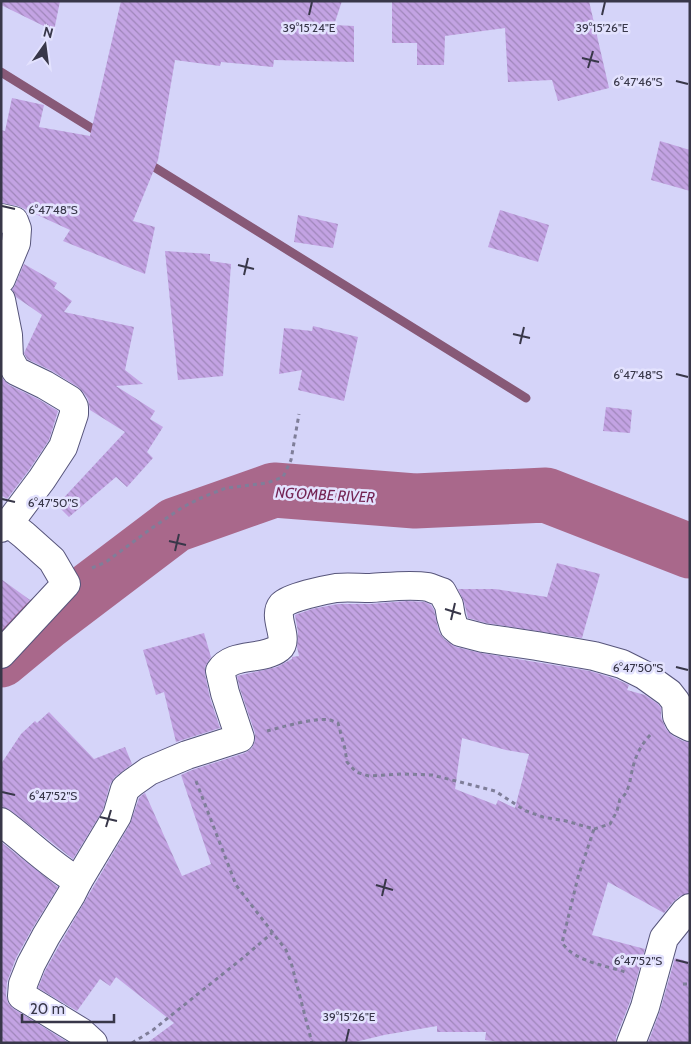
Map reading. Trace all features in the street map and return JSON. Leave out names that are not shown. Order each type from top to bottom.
[{"type":"street","points":[[1,218],[14,221],[17,229],[16,243],[1,279]]},
{"type":"street","points":[[1,300],[8,335],[9,358],[16,371],[70,400],[74,407],[74,414],[63,447],[42,479],[5,525],[24,535],[52,560],[66,584],[1,654]]},
{"type":"street","points":[[93,1043],[81,1032],[22,996],[22,984],[46,936],[117,816],[125,789],[149,771],[187,755],[240,738],[225,693],[220,671],[223,666],[232,662],[264,655],[281,647],[283,641],[279,611],[281,606],[288,601],[338,588],[428,587],[442,592],[449,605],[454,627],[460,632],[483,638],[594,656],[622,664],[644,675],[669,693],[676,702],[677,716],[680,722],[690,727]]},
{"type":"street","points":[[1,822],[66,874],[78,881]]},
{"type":"street","points":[[631,1043],[645,1007],[664,938],[690,908]]},
{"type":"path","points":[[66,584],[68,580],[106,562],[183,507],[203,497],[226,488],[267,483],[283,477],[291,460],[299,414]]},
{"type":"path","points":[[240,738],[287,726],[318,720],[330,720],[338,723],[347,762],[356,772],[369,776],[403,774],[432,776],[452,780],[495,791],[526,811],[542,817],[566,820],[594,829],[610,824],[630,781],[633,765],[644,741],[668,719],[676,702]]},
{"type":"path","points":[[187,755],[236,885],[286,950],[291,962],[312,1043]]},
{"type":"path","points":[[594,829],[578,877],[562,943],[584,960],[652,981]]},
{"type":"path","points":[[132,1043],[153,1030],[272,933]]},
{"type":"building","points":[[1,1],[60,1],[54,31],[1,5]]},
{"type":"building","points":[[121,1],[342,1],[334,25],[354,26],[354,62],[274,60],[273,67],[221,62],[220,66],[175,60],[158,160],[133,221],[155,227],[145,274],[63,241],[70,230],[18,206],[1,203],[1,130],[5,131],[12,98],[44,105],[39,127],[90,136]]},
{"type":"building","points":[[392,1],[589,1],[609,88],[558,101],[552,80],[508,82],[505,28],[445,36],[444,65],[417,65],[417,43],[392,43]]},
{"type":"building","points":[[660,141],[690,150],[690,191],[651,180]]},
{"type":"building","points":[[500,210],[549,225],[538,262],[488,247]]},
{"type":"building","points":[[298,215],[338,224],[333,248],[294,242]]},
{"type":"building","points":[[165,251],[210,254],[210,261],[231,264],[223,376],[178,380]]},
{"type":"building","points":[[24,264],[57,283],[54,288],[72,301],[64,312],[134,327],[125,370],[143,384],[116,386],[155,411],[150,419],[163,427],[147,452],[153,458],[127,487],[116,477],[69,517],[57,505],[125,432],[90,410],[88,399],[78,387],[52,371],[27,359],[24,353],[42,315],[16,297],[12,289]]},
{"type":"building","points":[[313,326],[358,337],[344,401],[298,390],[302,370],[279,374],[284,328],[312,331]]},
{"type":"building","points":[[1,377],[9,385],[58,411],[49,440],[7,499],[1,495]]},
{"type":"building","points":[[606,407],[632,410],[630,433],[603,431]]},
{"type":"building","points":[[557,563],[600,574],[582,638],[486,623],[468,618],[458,589],[495,589],[547,597]]},
{"type":"building","points":[[1,579],[30,600],[1,631]]},
{"type":"building","points":[[407,601],[425,602],[431,605],[434,610],[439,632],[444,639],[456,647],[590,671],[616,679],[629,685],[627,690],[645,695],[658,704],[661,708],[661,717],[666,729],[673,736],[690,742],[690,893],[680,896],[664,913],[608,882],[592,935],[645,949],[630,1002],[616,1037],[616,1043],[505,1043],[485,1040],[486,1032],[437,1032],[437,1026],[351,1043],[147,1043],[174,1023],[116,977],[110,986],[100,979],[77,1011],[38,988],[60,944],[130,824],[139,798],[142,795],[145,793],[182,876],[211,864],[181,775],[245,753],[252,748],[255,741],[255,733],[237,676],[277,667],[292,659],[292,657],[299,656],[295,615],[312,609],[338,604]],"holes":[[[462,738],[529,754],[515,808],[498,800],[496,805],[455,789]]]},
{"type":"building","points":[[204,633],[211,657],[205,667],[205,674],[210,698],[220,728],[176,742],[164,692],[156,695],[143,650]]},
{"type":"building","points":[[49,712],[94,759],[125,747],[132,764],[115,777],[110,784],[103,810],[73,859],[10,810],[1,807],[1,764],[21,734],[35,721],[37,723]]},
{"type":"building","points":[[1,842],[58,887],[16,958],[7,982],[6,995],[8,1003],[14,1009],[69,1043],[1,1043]]},
{"type":"building","points":[[675,958],[690,962],[690,1043],[648,1043],[660,1011]]},
{"type":"waterway","points":[[1,72],[101,134]]},
{"type":"waterway","points":[[146,162],[526,398]]},
{"type":"waterway","name":"NG'OMBE RIVER","points":[[1,660],[47,622],[175,525],[274,490],[415,501],[546,495],[690,551]]}]
